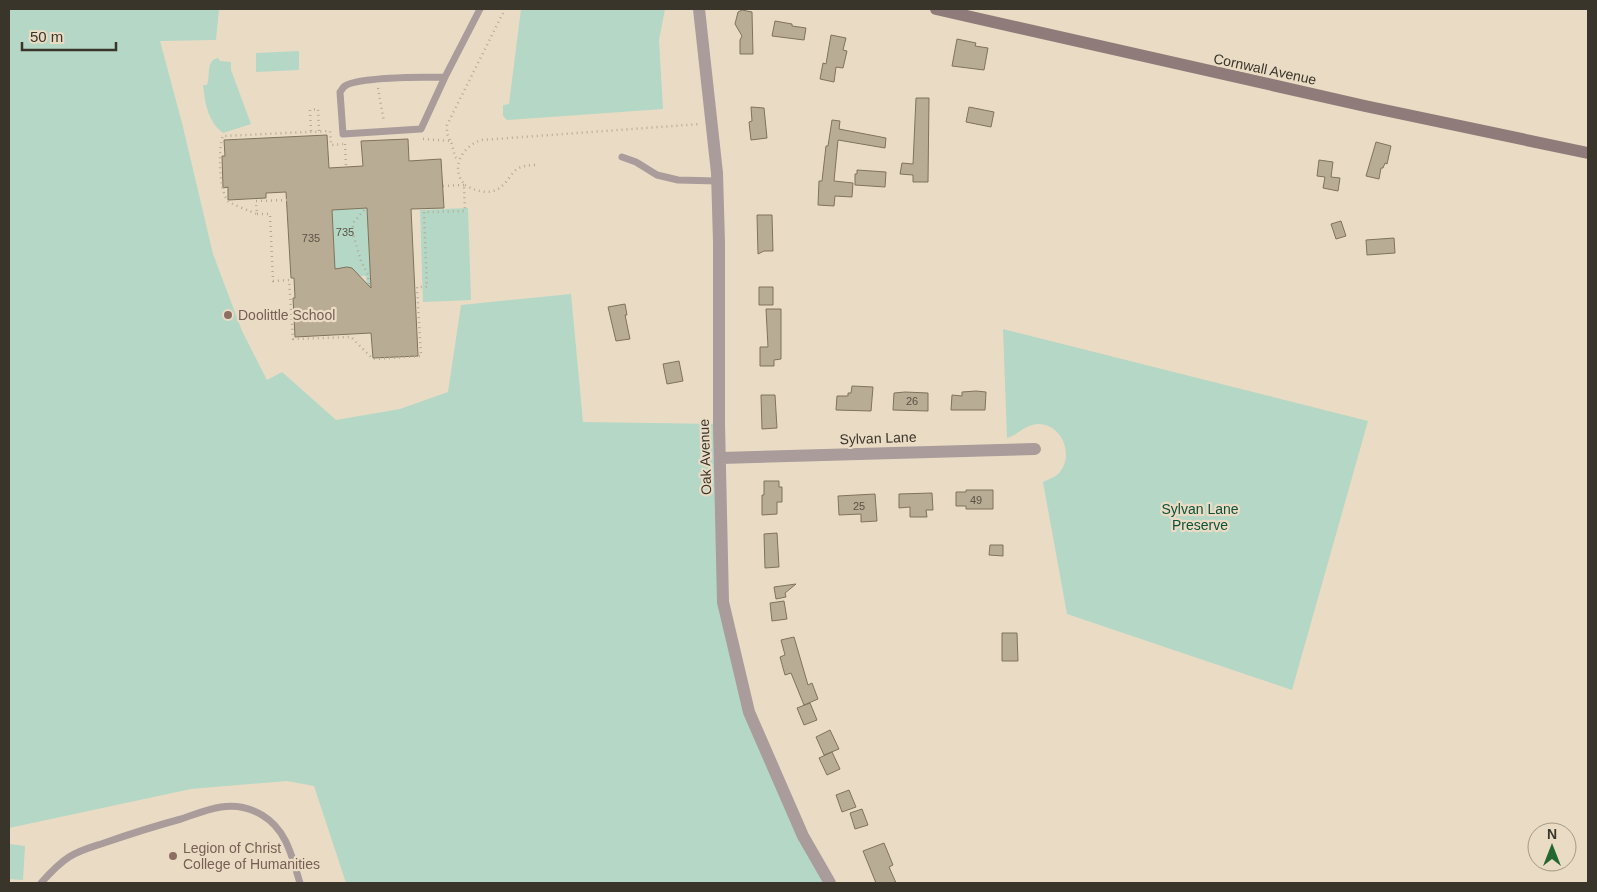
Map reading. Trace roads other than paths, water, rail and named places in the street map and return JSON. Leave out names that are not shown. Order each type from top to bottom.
[{"type":"street","name":"Oak Avenue","points":[[699,9],[717,181],[720,242],[719,424],[723,602],[749,712],[803,836],[830,883]]},
{"type":"street","name":"Cornwall Avenue","points":[[936,9],[1355,104],[1588,153]]},
{"type":"street","name":"Sylvan Lane","points":[[721,458],[1035,449]]},
{"type":"lane","points":[[444,77],[377,80],[356,82],[345,86],[340,92],[343,134],[421,129],[444,77],[480,9]]},
{"type":"lane","points":[[622,157],[636,162],[658,175],[678,180],[717,181]]},
{"type":"lane","points":[[41,883],[69,857],[86,848],[201,811],[235,806],[249,809],[262,815],[273,824],[285,839],[300,883]]},
{"type":"place","name":"Doolittle School","points":[[228,315]]},
{"type":"place","name":"Legion of Christ College of Humanities","points":[[173,856]]},
{"type":"park label","name":"Sylvan Lane Preserve","points":[[1200,518]]}]
